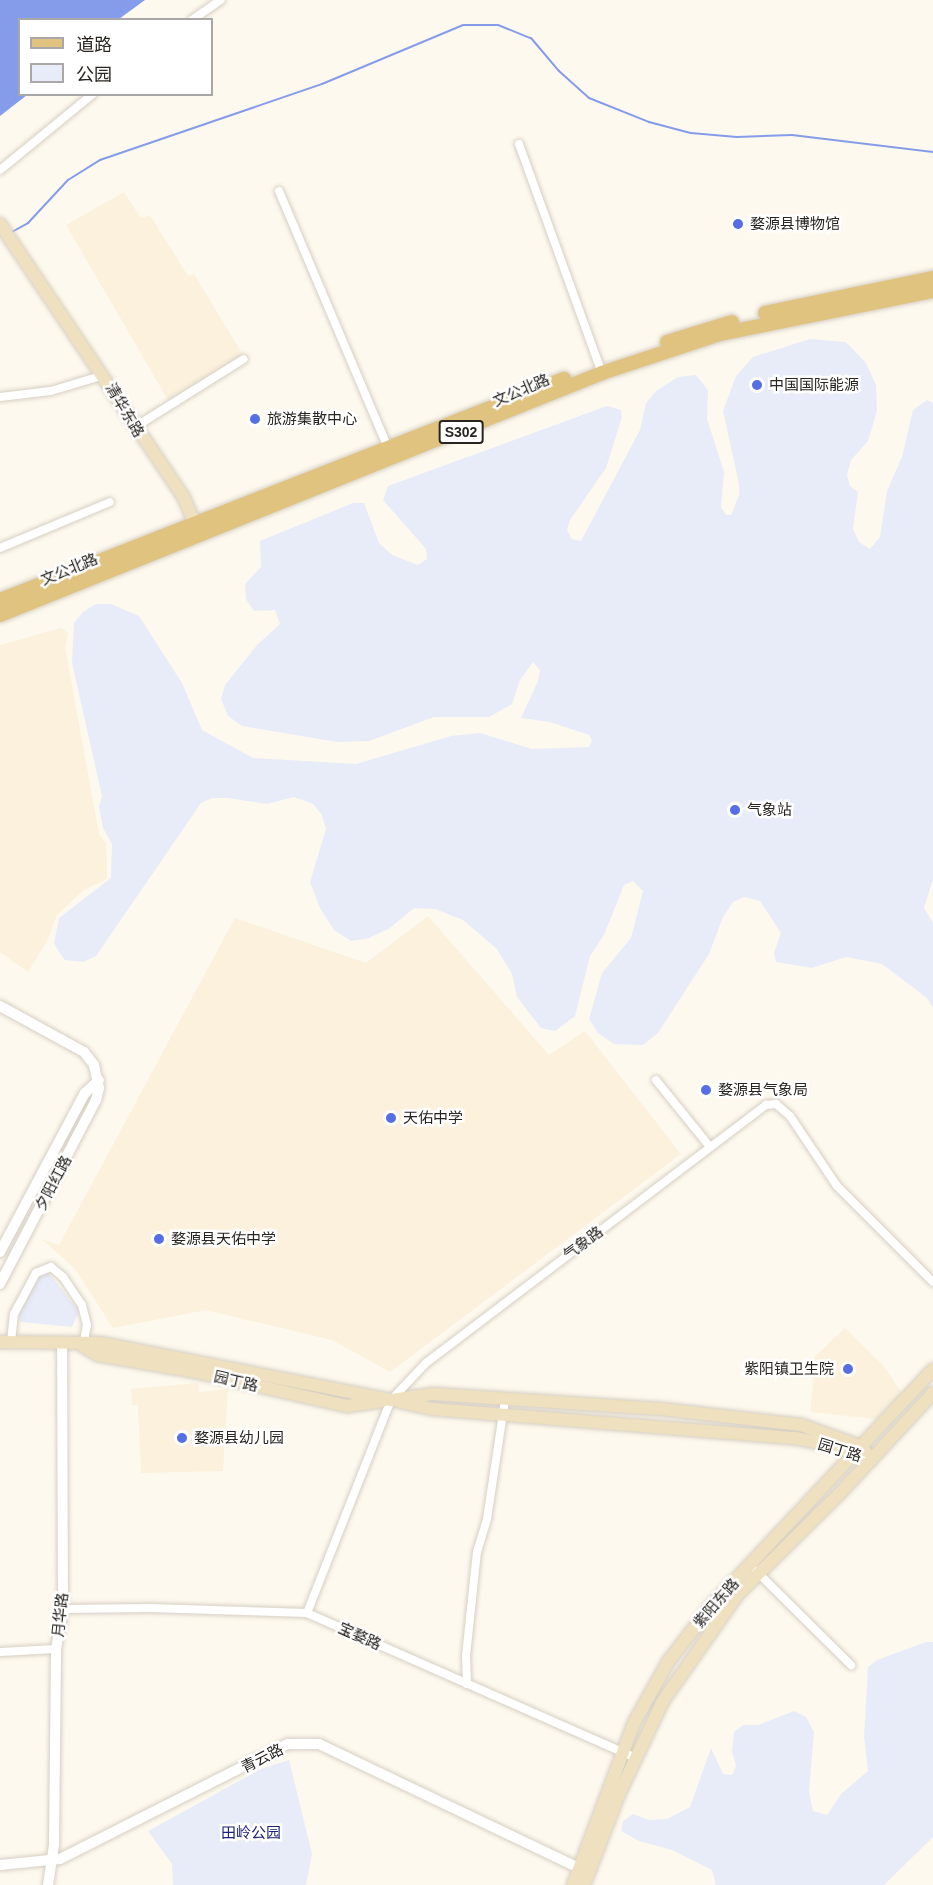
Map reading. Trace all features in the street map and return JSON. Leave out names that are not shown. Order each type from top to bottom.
[{"type":"main road","name":"清华东路","points":[[0,224],[104,375],[135,427],[183,496],[198,530]]},
{"type":"main road","name":"文公北路","points":[[0,615],[198,530],[711,327],[933,278]]},
{"type":"main road","name":"文公北路","points":[[601,370],[720,334],[933,291]]},
{"type":"main road","name":"文公北路","points":[[0,600],[198,530]]},
{"type":"main road","name":"园丁路","points":[[6,1342],[83,1346],[100,1343],[199,1360],[391,1400],[433,1394],[505,1406],[661,1409],[801,1425],[857,1450],[871,1460]]},
{"type":"main road","name":"紫阳东路","points":[[573,1885],[583,1870],[663,1701],[754,1569],[857,1450],[931,1377]]},
{"type":"main road","name":"紫阳东路","points":[[584,1885],[583,1870],[623,1752],[668,1662],[711,1606],[871,1460],[933,1393]]},
{"type":"street","points":[[195,18],[221,0]]},
{"type":"street","points":[[0,170],[91,96]]},
{"type":"street","points":[[519,144],[601,370]]},
{"type":"street","points":[[279,191],[390,454]]},
{"type":"street","points":[[135,427],[244,359]]},
{"type":"street","points":[[0,397],[51,391],[104,375]]},
{"type":"street","points":[[0,548],[110,502]]},
{"type":"street","points":[[0,1006],[84,1052],[94,1065],[99,1080]]},
{"type":"street","name":"夕阳红路","points":[[0,1252],[85,1093],[99,1080]]},
{"type":"street","name":"夕阳红路","points":[[0,1284],[96,1100],[99,1080]]},
{"type":"street","points":[[656,1080],[710,1147]]},
{"type":"street","name":"气象路","points":[[307,1613],[391,1400],[426,1363],[766,1105],[776,1104],[790,1116],[837,1186],[933,1282]]},
{"type":"street","points":[[6,1342],[14,1314],[36,1273],[44,1267],[58,1272],[82,1305],[87,1325],[83,1346]]},
{"type":"street","name":"月华路","points":[[48,1885],[52,1861],[56,1649],[63,1609],[62,1345]]},
{"type":"street","points":[[467,1684],[466,1656],[477,1552],[487,1519],[505,1406]]},
{"type":"street","points":[[754,1569],[851,1665]]},
{"type":"street","name":"宝婺路","points":[[63,1609],[307,1613],[636,1758]]},
{"type":"street","points":[[0,1652],[56,1649]]},
{"type":"street","name":"青云路","points":[[0,1865],[52,1861],[288,1744],[319,1744],[583,1870]]},
{"type":"shaded area","points":[[124,192],[141,218],[150,215],[188,276],[194,274],[243,355],[168,400],[66,225]]},
{"type":"shaded area","points":[[61,628],[68,633],[65,647],[99,834],[106,843],[107,879],[84,890],[57,915],[47,941],[28,972],[0,952],[0,645]]},
{"type":"shaded area","name":"天佑中学","points":[[428,916],[549,1055],[585,1031],[681,1154],[390,1372],[332,1340],[206,1310],[113,1328],[75,1269],[42,1239],[59,1245],[235,918],[366,963]]},
{"type":"shaded area","name":"紫阳镇卫生院","points":[[845,1328],[883,1365],[902,1393],[876,1419],[810,1412],[814,1374],[807,1364]]},
{"type":"shaded area","name":"婺源县幼儿园","points":[[198,1383],[199,1392],[228,1389],[223,1471],[141,1473],[138,1405],[132,1405],[131,1389]]},
{"type":"green space","points":[[810,339],[846,342],[866,363],[876,385],[877,411],[868,441],[851,460],[847,475],[850,486],[858,492],[853,529],[859,542],[870,549],[880,537],[887,491],[902,457],[913,410],[927,400],[933,403],[933,879],[924,908],[933,923],[933,1008],[927,998],[882,964],[846,957],[812,968],[776,962],[774,953],[781,933],[760,901],[744,897],[733,902],[723,917],[709,954],[658,1033],[643,1045],[614,1044],[598,1033],[589,1019],[602,973],[631,938],[643,891],[633,881],[624,885],[604,935],[590,956],[575,1016],[555,1031],[541,1028],[517,997],[512,974],[497,949],[463,920],[435,909],[414,908],[390,928],[369,938],[351,941],[334,930],[320,908],[310,882],[326,829],[322,815],[313,804],[294,797],[267,804],[228,798],[212,798],[201,803],[96,956],[83,962],[65,960],[54,943],[59,918],[111,878],[112,844],[103,828],[99,807],[102,796],[72,663],[74,623],[83,612],[96,604],[111,604],[139,616],[182,683],[202,730],[253,758],[356,764],[451,736],[480,733],[532,749],[589,747],[592,741],[589,735],[550,722],[521,718],[538,681],[540,670],[533,662],[520,680],[512,704],[489,717],[434,717],[369,741],[337,742],[242,726],[228,716],[221,699],[225,685],[257,645],[280,624],[275,610],[254,611],[246,599],[245,584],[261,567],[260,541],[353,503],[364,503],[379,543],[392,555],[418,565],[427,559],[426,549],[383,500],[388,486],[607,406],[621,410],[622,417],[606,468],[570,520],[567,530],[572,539],[581,541],[640,430],[646,403],[656,391],[678,377],[696,375],[708,390],[707,419],[724,472],[721,507],[726,515],[731,515],[739,495],[739,484],[723,411],[736,376],[753,357]]},
{"type":"green space","points":[[48,1272],[79,1311],[72,1327],[20,1322],[18,1309],[39,1273]]},
{"type":"green space","points":[[926,1642],[933,1642],[933,1837],[884,1885],[716,1885],[712,1870],[672,1850],[639,1841],[621,1831],[623,1821],[633,1814],[649,1820],[667,1819],[690,1807],[711,1748],[723,1774],[732,1775],[736,1766],[732,1751],[734,1732],[743,1725],[758,1725],[794,1711],[806,1717],[814,1732],[809,1791],[813,1811],[827,1815],[841,1794],[868,1771],[864,1737],[868,1667],[877,1660]]},
{"type":"green space","name":"田岭公园","points":[[289,1760],[312,1854],[306,1885],[173,1885],[172,1864],[148,1831],[261,1769]]},
{"type":"water","points":[[0,0],[145,0],[120,18],[18,18],[18,96],[26,96],[0,116]]},
{"type":"waterway","points":[[10,233],[28,223],[68,180],[100,160],[322,84],[463,25],[498,25],[531,38],[559,71],[589,98],[649,122],[691,133],[737,137],[792,135],[933,152]]},
{"type":"place","name":"婺源县博物馆","points":[[738,224]]},
{"type":"place","name":"中国国际能源","points":[[757,385]]},
{"type":"place","name":"旅游集散中心","points":[[255,419]]},
{"type":"place","name":"气象站","points":[[735,810]]},
{"type":"place","name":"婺源县气象局","points":[[706,1090]]},
{"type":"place","name":"天佑中学","points":[[391,1118]]},
{"type":"place","name":"婺源县天佑中学","points":[[159,1239]]},
{"type":"place","name":"紫阳镇卫生院","points":[[848,1369]]},
{"type":"place","name":"婺源县幼儿园","points":[[182,1438]]}]
